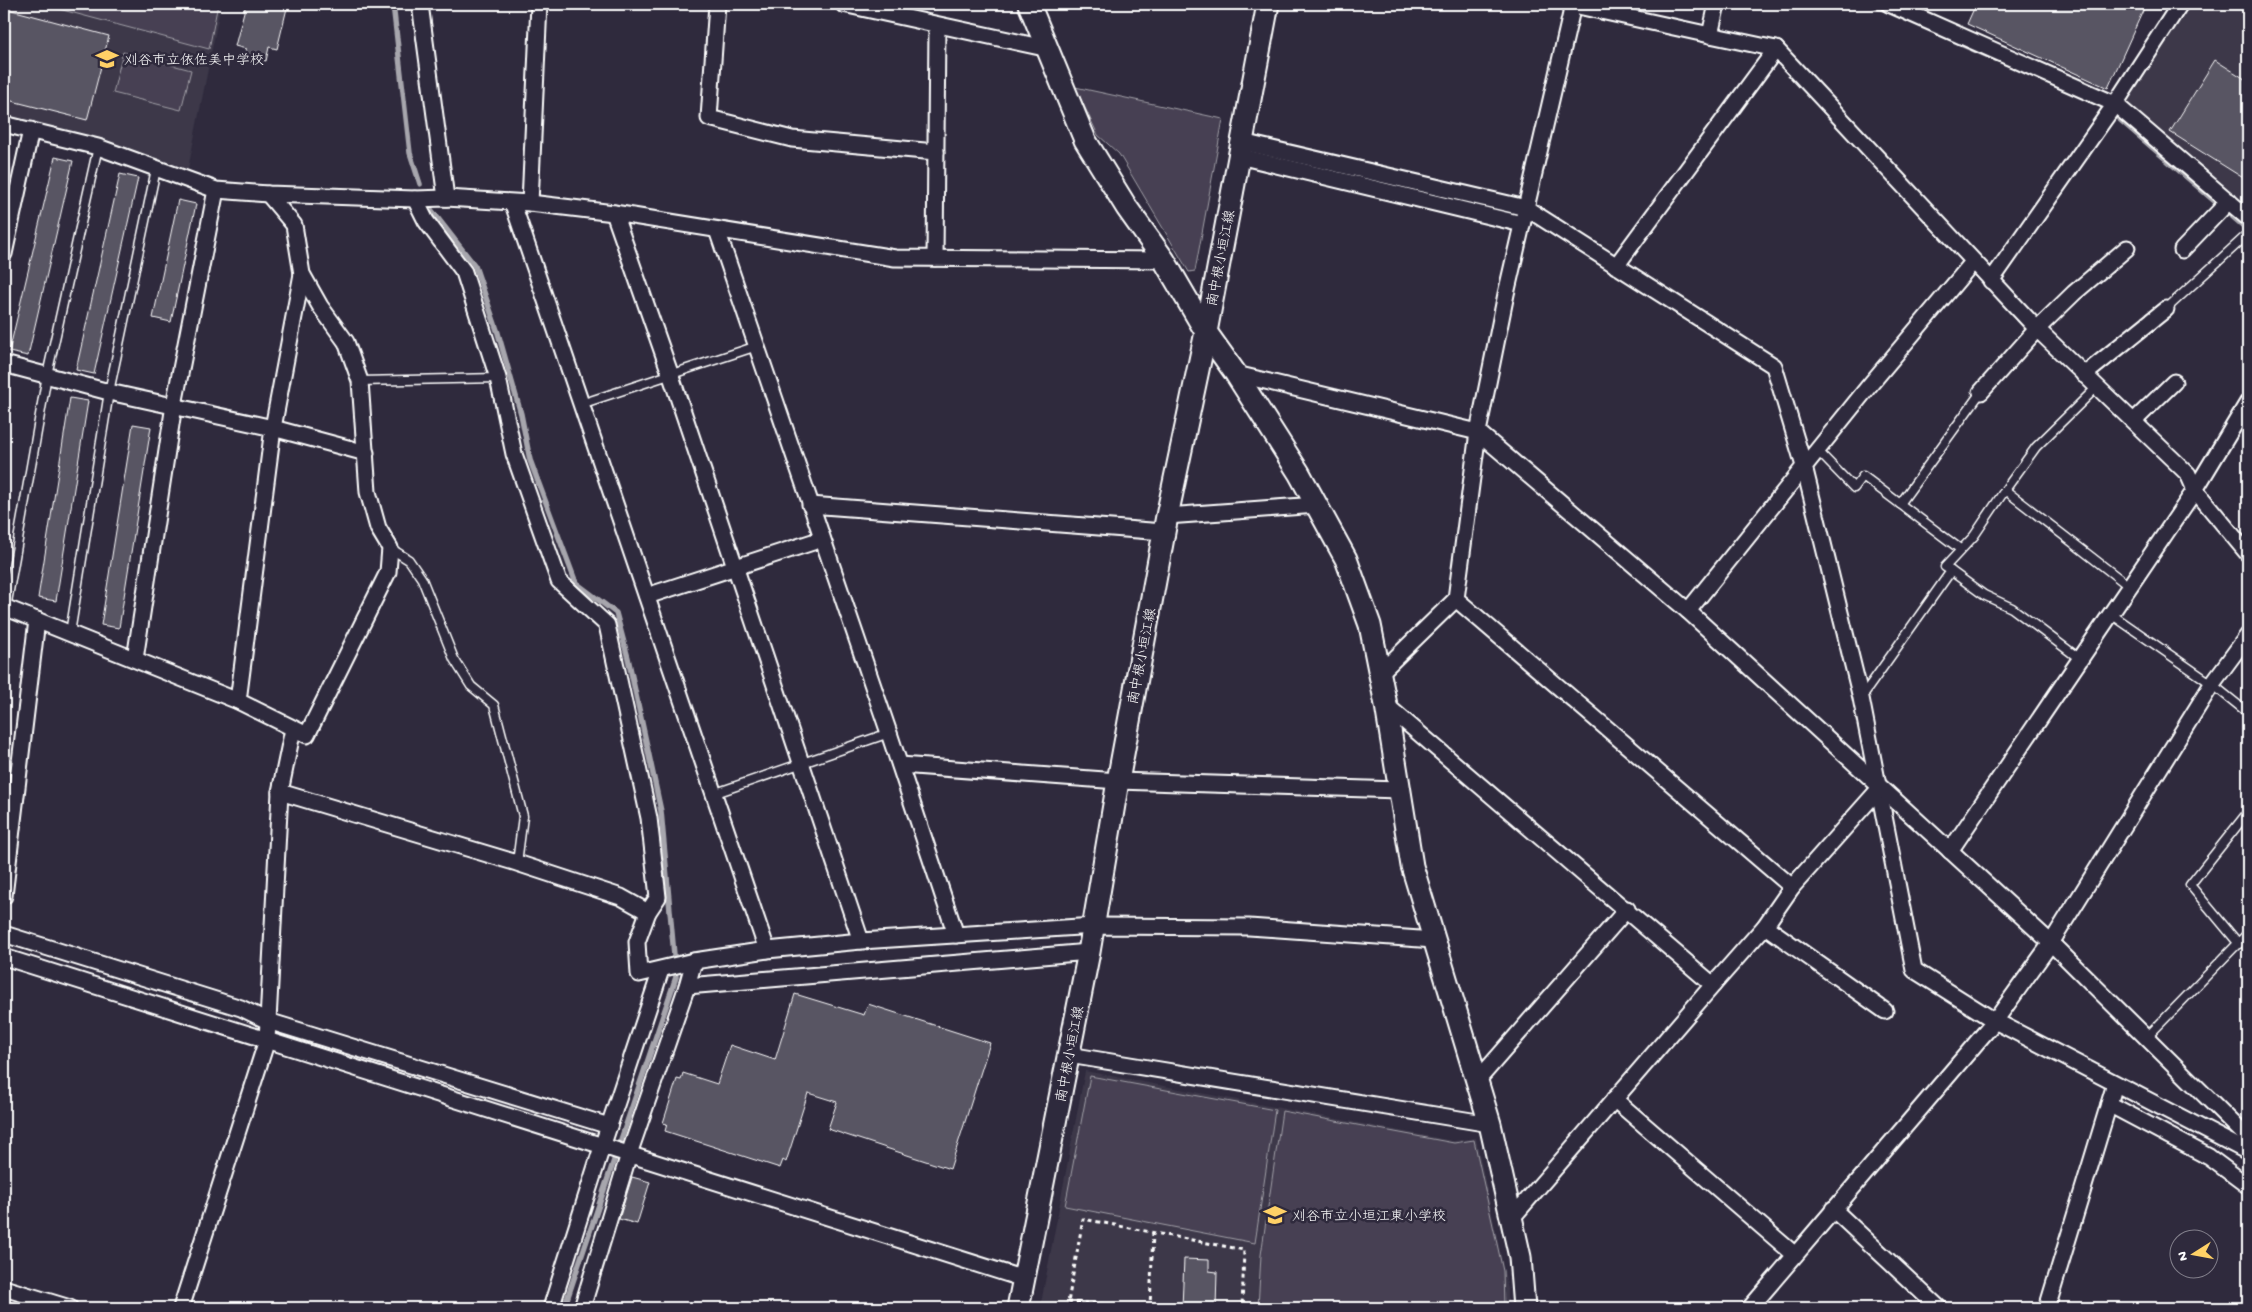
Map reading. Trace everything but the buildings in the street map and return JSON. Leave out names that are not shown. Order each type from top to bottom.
[{"type":"street","points":[[420,4],[446,198]]},
{"type":"street","points":[[530,203],[539,4]]},
{"type":"street","points":[[717,4],[709,118],[792,139],[936,152]]},
{"type":"street","points":[[843,4],[1049,49]]},
{"type":"street","points":[[1029,4],[1085,140],[1127,208],[1164,260],[1206,332],[1236,374],[1317,505],[1346,559],[1370,625],[1386,705],[1412,866],[1490,1124],[1520,1257],[1524,1308]]},
{"type":"street","name":"南中根小垣江線","points":[[1018,1308],[1094,926],[1118,781],[1166,524],[1206,332],[1268,4]]},
{"type":"street","points":[[1380,673],[1456,599],[1478,432],[1571,4],[1776,49],[2037,329],[2096,388],[2134,421],[2188,474],[2195,490],[2248,554]]},
{"type":"street","points":[[1710,35],[1717,4]]},
{"type":"street","points":[[1889,4],[2115,104],[2248,218]]},
{"type":"street","points":[[1992,281],[2115,104],[2180,4]]},
{"type":"street","points":[[935,258],[937,26]]},
{"type":"street","points":[[1616,266],[1776,49]]},
{"type":"street","points":[[4,124],[98,147],[216,190],[268,194],[414,199],[446,198],[513,204],[530,203],[614,213],[895,258],[1164,260]]},
{"type":"street","points":[[4,254],[6,230],[31,130]]},
{"type":"street","points":[[1240,149],[1526,208],[1774,366],[1804,466],[1861,698],[1914,970],[1994,1021],[2248,1152]]},
{"type":"street","points":[[1240,149],[1522,224]]},
{"type":"street","points":[[135,659],[174,405],[216,190]]},
{"type":"street","points":[[238,701],[273,428],[302,274],[294,225],[268,194]]},
{"type":"street","points":[[414,199],[426,221],[464,272],[498,378],[514,454],[559,581],[607,625],[649,818],[658,897],[648,912],[637,942],[639,974],[691,962],[767,950],[861,941],[1094,926],[1249,927],[1434,940]]},
{"type":"street","points":[[2182,250],[2228,202]]},
{"type":"street","points":[[513,204],[767,950]]},
{"type":"street","points":[[614,213],[670,373],[861,941]]},
{"type":"street","points":[[717,230],[900,765],[956,935]]},
{"type":"street","points":[[1981,392],[2037,329],[2074,293],[2127,248]]},
{"type":"street","points":[[1688,611],[1817,450],[1973,262]]},
{"type":"street","points":[[5,608],[238,701],[293,729],[307,734],[388,572],[390,548],[378,528],[368,492],[360,381],[346,342],[320,306],[302,274]]},
{"type":"street","points":[[2084,375],[2166,308]]},
{"type":"street","points":[[4,364],[109,392],[273,428],[366,453]]},
{"type":"street","points":[[1236,374],[1478,432],[1688,611],[2051,943],[2248,1138]]},
{"type":"street","points":[[2134,421],[2174,382]]},
{"type":"street","points":[[1950,851],[2195,490],[2248,402]]},
{"type":"street","points":[[810,505],[1166,524],[1317,505]]},
{"type":"street","points":[[647,596],[822,539]]},
{"type":"street","points":[[1456,599],[1792,887]]},
{"type":"street","points":[[4,896],[37,620]]},
{"type":"street","points":[[1750,1308],[1994,1021],[2051,943],[2212,684],[2248,635]]},
{"type":"street","points":[[1386,705],[1713,985]]},
{"type":"street","points":[[181,1308],[267,1040],[280,792],[293,729]]},
{"type":"street","points":[[900,765],[1118,781],[1399,790]]},
{"type":"street","points":[[1512,1218],[1765,926],[1792,887],[1880,788]]},
{"type":"street","points":[[280,792],[517,864],[620,898],[648,912]]},
{"type":"street","points":[[1477,1081],[1627,910]]},
{"type":"street","points":[[1765,926],[1885,1011]]},
{"type":"street","points":[[4,934],[241,1008],[268,1021],[609,1126]]},
{"type":"street","points":[[687,986],[1089,952]]},
{"type":"street","points":[[4,957],[1024,1279]]},
{"type":"street","points":[[582,1308],[628,1154],[687,986],[691,962]]},
{"type":"street","points":[[551,1308],[609,1126],[662,969]]},
{"type":"street","points":[[1069,1055],[1490,1124]]},
{"type":"street","points":[[2047,1308],[2115,1084]]},
{"type":"street","points":[[1614,1099],[1795,1255]]},
{"type":"street","points":[[2109,1104],[2209,1158],[2248,1186]]},
{"type":"street","points":[[1833,1209],[1939,1308]]},
{"type":"street","points":[[4,1288],[70,1308]]},
{"type":"lane","points":[[5,608],[47,375],[98,147]]},
{"type":"lane","points":[[70,633],[109,392],[156,168]]},
{"type":"lane","points":[[2166,308],[2248,234]]},
{"type":"lane","points":[[581,404],[670,373],[757,346]]},
{"type":"lane","points":[[360,381],[498,378]]},
{"type":"lane","points":[[2080,659],[2012,608],[1984,595],[1945,567],[1974,536],[2004,490],[2036,447],[2096,388]]},
{"type":"lane","points":[[1900,504],[1981,392]]},
{"type":"lane","points":[[1817,450],[1854,488],[1863,476],[1960,549]]},
{"type":"lane","points":[[2004,490],[2130,587]]},
{"type":"lane","points":[[390,548],[409,560],[422,579],[454,659],[471,686],[494,704],[523,816],[517,864]]},
{"type":"lane","points":[[1861,698],[1951,571]]},
{"type":"lane","points":[[2111,614],[2212,684],[2248,713]]},
{"type":"lane","points":[[713,794],[889,733]]},
{"type":"lane","points":[[2239,944],[2190,885],[2248,812]]},
{"type":"lane","points":[[2147,1037],[2248,934]]},
{"type":"path","points":[[1067,1308],[1083,1219],[1244,1250],[1242,1308]]},
{"type":"path","points":[[1068,1302],[1150,1308],[1153,1232]]},
{"type":"shaded area","name":"刈谷市立依佐美中学校","points":[[4,4],[221,4],[188,169],[97,138],[4,115]]},
{"type":"shaded area","points":[[40,4],[218,4],[209,49]]},
{"type":"shaded area","points":[[2187,4],[2248,4],[2248,205],[2124,100]]},
{"type":"shaded area","points":[[123,52],[191,70],[181,110],[113,93]]},
{"type":"shaded area","points":[[1075,87],[1223,119],[1195,271],[1189,272],[1119,154],[1098,135]]},
{"type":"shaded area","name":"刈谷市立小垣江東小学校","points":[[1085,1071],[1453,1141],[1476,1138],[1508,1289],[1508,1308],[1040,1308]]},
{"type":"shaded area","points":[[1090,1076],[1275,1110],[1255,1243],[1065,1206]]},
{"type":"shaded area","points":[[1282,1111],[1454,1143],[1474,1140],[1503,1271],[1504,1308],[1258,1308],[1261,1255]]},
{"type":"waterway","points":[[393,4],[410,153],[420,184]]},
{"type":"waterway","points":[[1872,4],[1888,11]]},
{"type":"waterway","points":[[1963,45],[1998,60]]},
{"type":"waterway","points":[[2118,118],[2248,230]]},
{"type":"waterway","points":[[429,207],[475,266],[498,333],[521,414],[530,460],[576,583],[616,613],[628,658],[661,811],[676,977],[564,1308]]},
{"type":"place","name":"刈谷市立依佐美中学校","points":[[107,59]]},
{"type":"place","name":"刈谷市立小垣江東小学校","points":[[1275,1215]]}]
